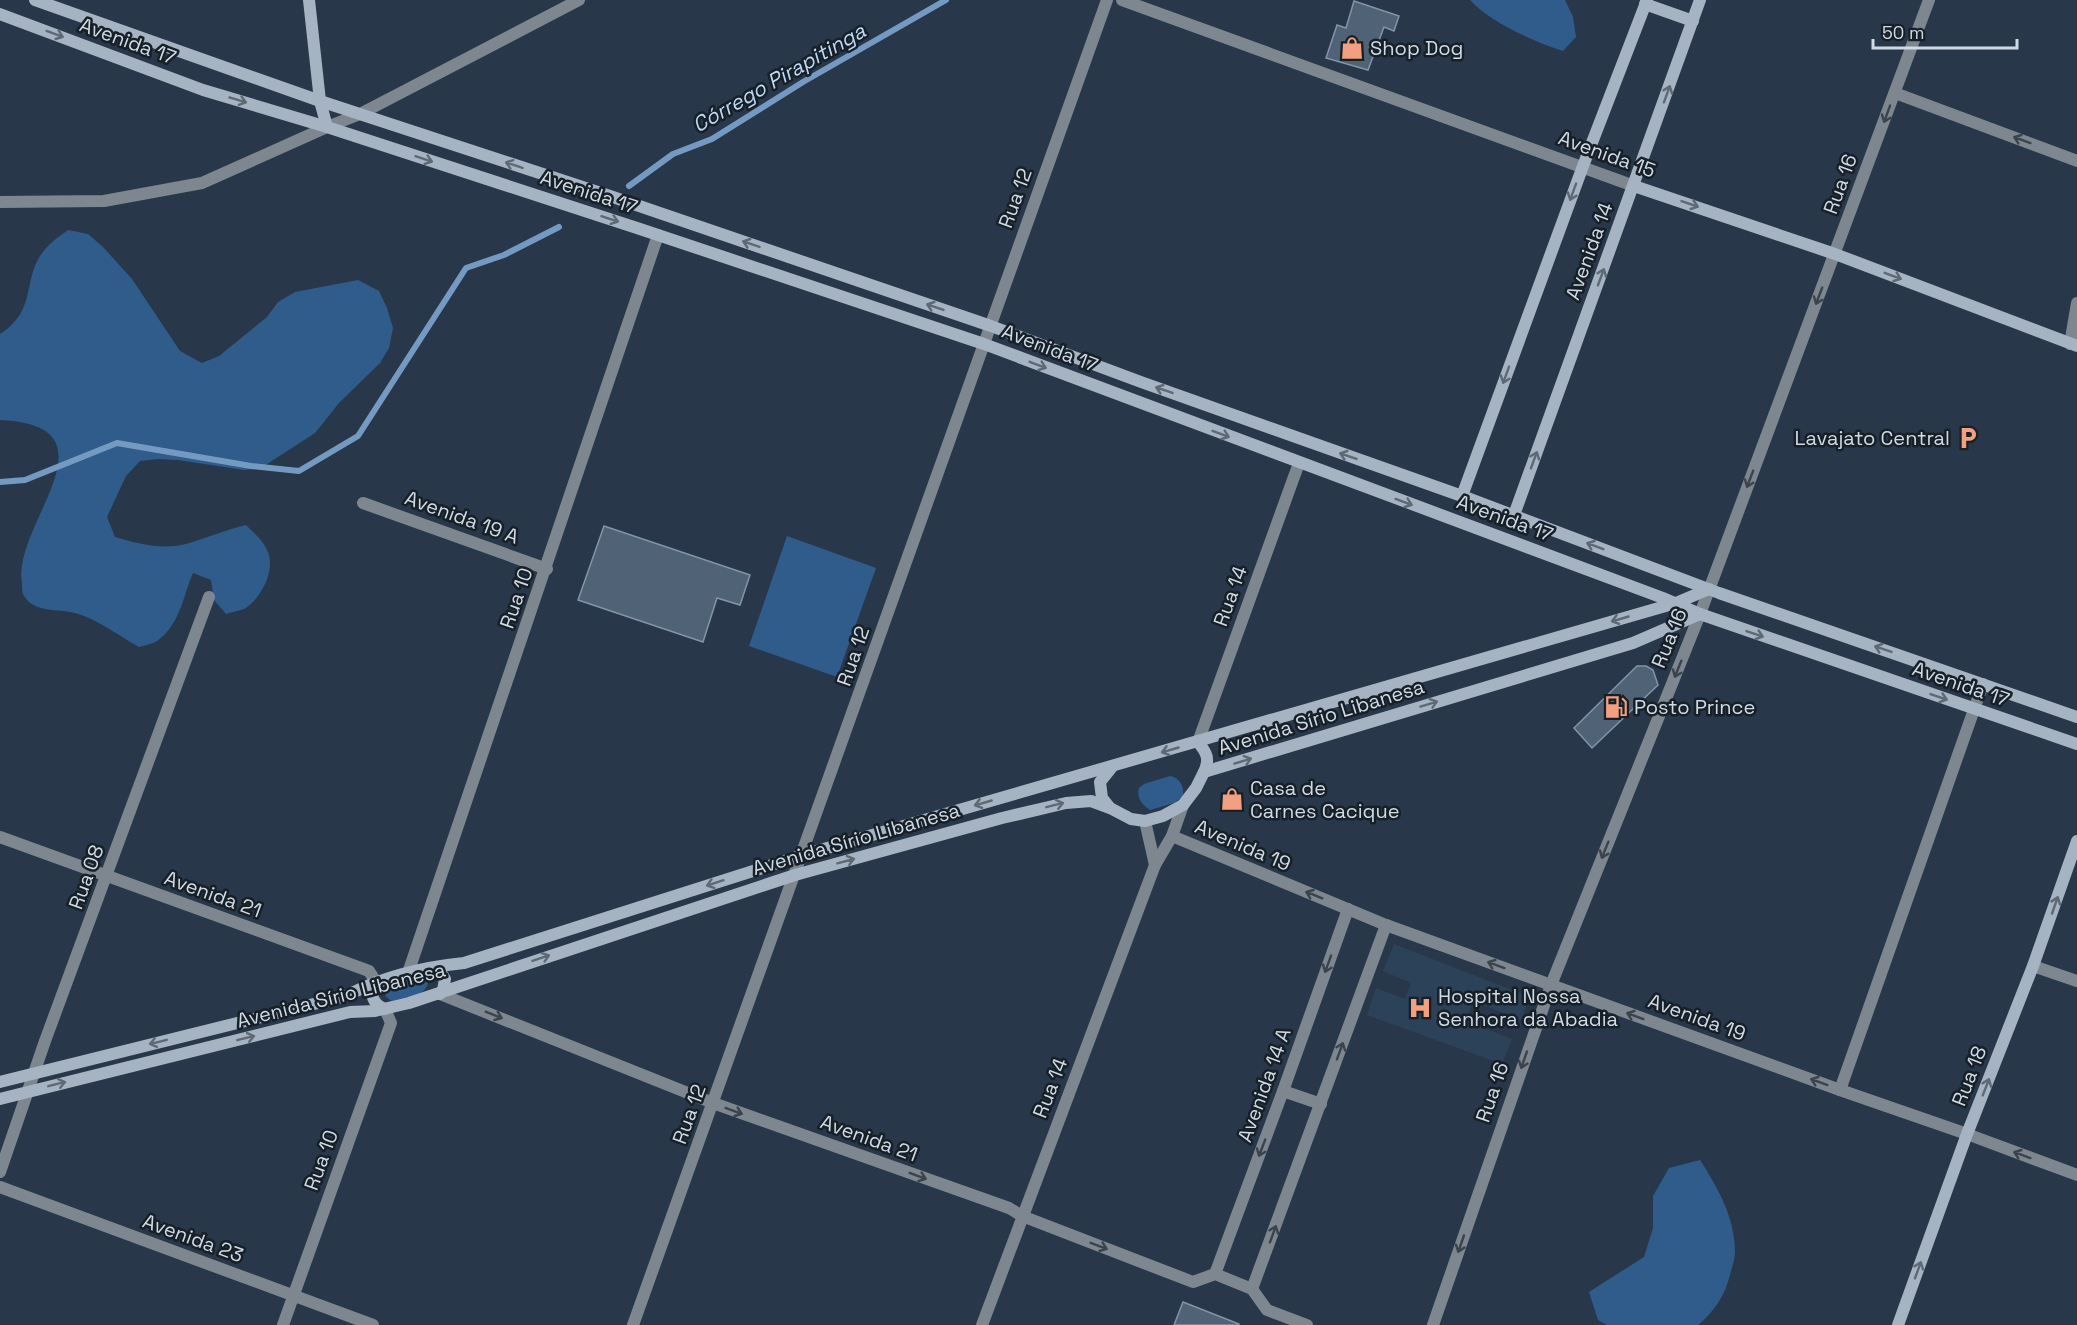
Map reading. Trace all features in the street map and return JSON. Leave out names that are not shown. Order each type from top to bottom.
[{"type":"main road","name":"Avenida 17","points":[[35,0],[320,101],[646,208],[990,326],[1514,515],[1709,589],[2077,717]]},
{"type":"main road","points":[[309,0],[320,101],[327,127]]},
{"type":"main road","name":"Avenida 14","points":[[1514,515],[1700,0]]},
{"type":"main road","points":[[1646,2],[1693,21]]},
{"type":"main road","name":"Avenida 14","points":[[1462,496],[1583,165],[1646,2]]},
{"type":"main road","name":"Avenida 17","points":[[0,14],[203,90],[327,127],[984,344],[1676,603],[1700,614],[2077,744]]},
{"type":"main road","name":"Avenida 15","points":[[1634,186],[1835,254],[2073,345]]},
{"type":"main road","points":[[640,229],[646,208]]},
{"type":"main road","points":[[673,240],[679,220]]},
{"type":"main road","name":"Avenida Sírio Libanesa","points":[[0,1082],[346,996],[376,982],[408,973],[464,963],[803,855],[1676,603],[1709,589]]},
{"type":"main road","name":"Avenida Sírio Libanesa","points":[[1183,805],[1196,788],[1204,772],[1634,643],[1700,614]]},
{"type":"main road","points":[[1198,742],[1206,752],[1208,762],[1204,772]]},
{"type":"main road","points":[[1110,808],[1102,798],[1100,782],[1112,767]]},
{"type":"main road","name":"Avenida Sírio Libanesa","points":[[0,1100],[351,1012],[375,1011],[440,994],[470,982],[795,875],[1002,818],[1066,803],[1091,801],[1131,819],[1145,821]]},
{"type":"main road","points":[[1145,821],[1163,816],[1183,805]]},
{"type":"main road","name":"Rua 18","points":[[1898,1325],[1967,1134],[2033,966],[2077,841]]},
{"type":"main road","points":[[433,968],[438,970],[445,979],[440,994]]},
{"type":"main road","points":[[376,982],[372,990],[373,998],[377,1005],[385,1008]]},
{"type":"street","points":[[0,202],[104,201],[202,183],[360,114],[579,0]]},
{"type":"street","name":"Rua 12","points":[[633,1325],[1107,0]]},
{"type":"street","name":"Avenida 15","points":[[1122,0],[1583,165],[1634,186]]},
{"type":"street","name":"Rua 16","points":[[1433,1325],[1551,985],[1700,614],[1929,0]]},
{"type":"street","points":[[1895,93],[2077,160]]},
{"type":"street","name":"Rua 10","points":[[408,973],[658,235]]},
{"type":"street","points":[[2073,345],[2077,303]]},
{"type":"street","name":"Rua 14","points":[[1198,742],[1299,463]]},
{"type":"street","name":"Avenida 19 A","points":[[363,502],[547,568]]},
{"type":"street","name":"Rua 08","points":[[0,1172],[34,1072],[209,597]]},
{"type":"street","points":[[1840,1090],[1983,684]]},
{"type":"street","name":"Rua 14","points":[[982,1325],[1155,865],[1172,836],[1183,805]]},
{"type":"street","points":[[1145,821],[1155,865]]},
{"type":"street","name":"Avenida 19","points":[[1172,836],[1386,925],[2077,1175]]},
{"type":"street","name":"Avenida 21","points":[[0,837],[369,971],[376,982]]},
{"type":"street","name":"Avenida 14 A","points":[[1215,1274],[1348,909]]},
{"type":"street","points":[[1252,1289],[1386,925]]},
{"type":"street","points":[[2033,966],[2077,981]]},
{"type":"street","name":"Avenida 21","points":[[440,994],[713,1103],[1009,1208],[1022,1216],[1192,1282],[1215,1274]]},
{"type":"street","name":"Rua 10","points":[[283,1325],[391,1023],[385,1008]]},
{"type":"street","points":[[1283,1091],[1321,1104]]},
{"type":"street","name":"Avenida 23","points":[[0,1187],[373,1325]]},
{"type":"street","points":[[1215,1274],[1252,1289],[1267,1310],[1307,1325]]},
{"type":"shaded area","points":[[1470,0],[1565,0],[1573,17],[1576,37],[1563,51],[1526,37],[1501,24]]},
{"type":"shaded area","points":[[68,230],[88,234],[103,247],[132,279],[180,351],[202,363],[219,356],[267,317],[278,302],[295,292],[358,280],[379,291],[393,328],[389,348],[380,363],[339,403],[315,433],[261,468],[244,470],[158,459],[140,461],[126,476],[107,517],[115,537],[150,545],[177,546],[246,525],[265,546],[270,562],[268,578],[250,605],[226,614],[214,600],[211,580],[193,573],[180,610],[171,627],[157,641],[139,647],[87,617],[33,605],[22,591],[23,560],[31,534],[53,482],[59,459],[54,440],[36,426],[0,420],[0,334],[19,316],[40,256],[49,245]]},
{"type":"shaded area","points":[[787,536],[876,568],[837,677],[749,646]]},
{"type":"shaded area","points":[[1170,776],[1181,783],[1183,796],[1174,803],[1150,810],[1144,806],[1138,795],[1139,788],[1144,784]]},
{"type":"shaded area","name":"Hospital Nossa Senhora da Abadia","points":[[1394,944],[1530,997],[1521,1020],[1473,1001],[1466,1021],[1512,1039],[1502,1064],[1367,1015],[1376,988],[1405,999],[1411,983],[1383,971]]},
{"type":"shaded area","points":[[420,975],[424,976],[428,983],[419,994],[392,1001],[386,997],[384,989],[387,985]]},
{"type":"shaded area","points":[[1700,1160],[1729,1215],[1734,1239],[1733,1263],[1728,1282],[1718,1303],[1698,1325],[1607,1325],[1598,1320],[1589,1292],[1644,1257],[1653,1228],[1653,1196],[1669,1168]]},
{"type":"building","points":[[1354,1],[1399,16],[1394,31],[1384,27],[1368,70],[1326,58],[1337,25],[1346,28]]},
{"type":"building","points":[[604,526],[750,575],[740,605],[717,598],[703,642],[578,600]]},
{"type":"building","name":"Posto Prince","points":[[1637,666],[1646,666],[1653,670],[1658,685],[1592,748],[1574,728]]},
{"type":"building","points":[[1183,1302],[1239,1324],[1239,1325],[1174,1325]]},
{"type":"waterway","name":"Córrego Pirapitinga","points":[[629,186],[673,154],[712,139],[803,82],[946,0]]},
{"type":"waterway","name":"Córrego Pirapitinga","points":[[0,482],[25,480],[117,443],[251,466],[299,471],[358,436],[466,268],[504,255],[559,227]]},
{"type":"place","name":"Shop Dog","points":[[1352,48]]},
{"type":"place","name":"Lavajato Central","points":[[1968,438]]},
{"type":"place","name":"Posto Prince","points":[[1616,707]]},
{"type":"place","name":"Casa de Carnes Cacique","points":[[1232,799]]},
{"type":"place","name":"Hospital Nossa Senhora da Abadia","points":[[1420,1008]]}]
